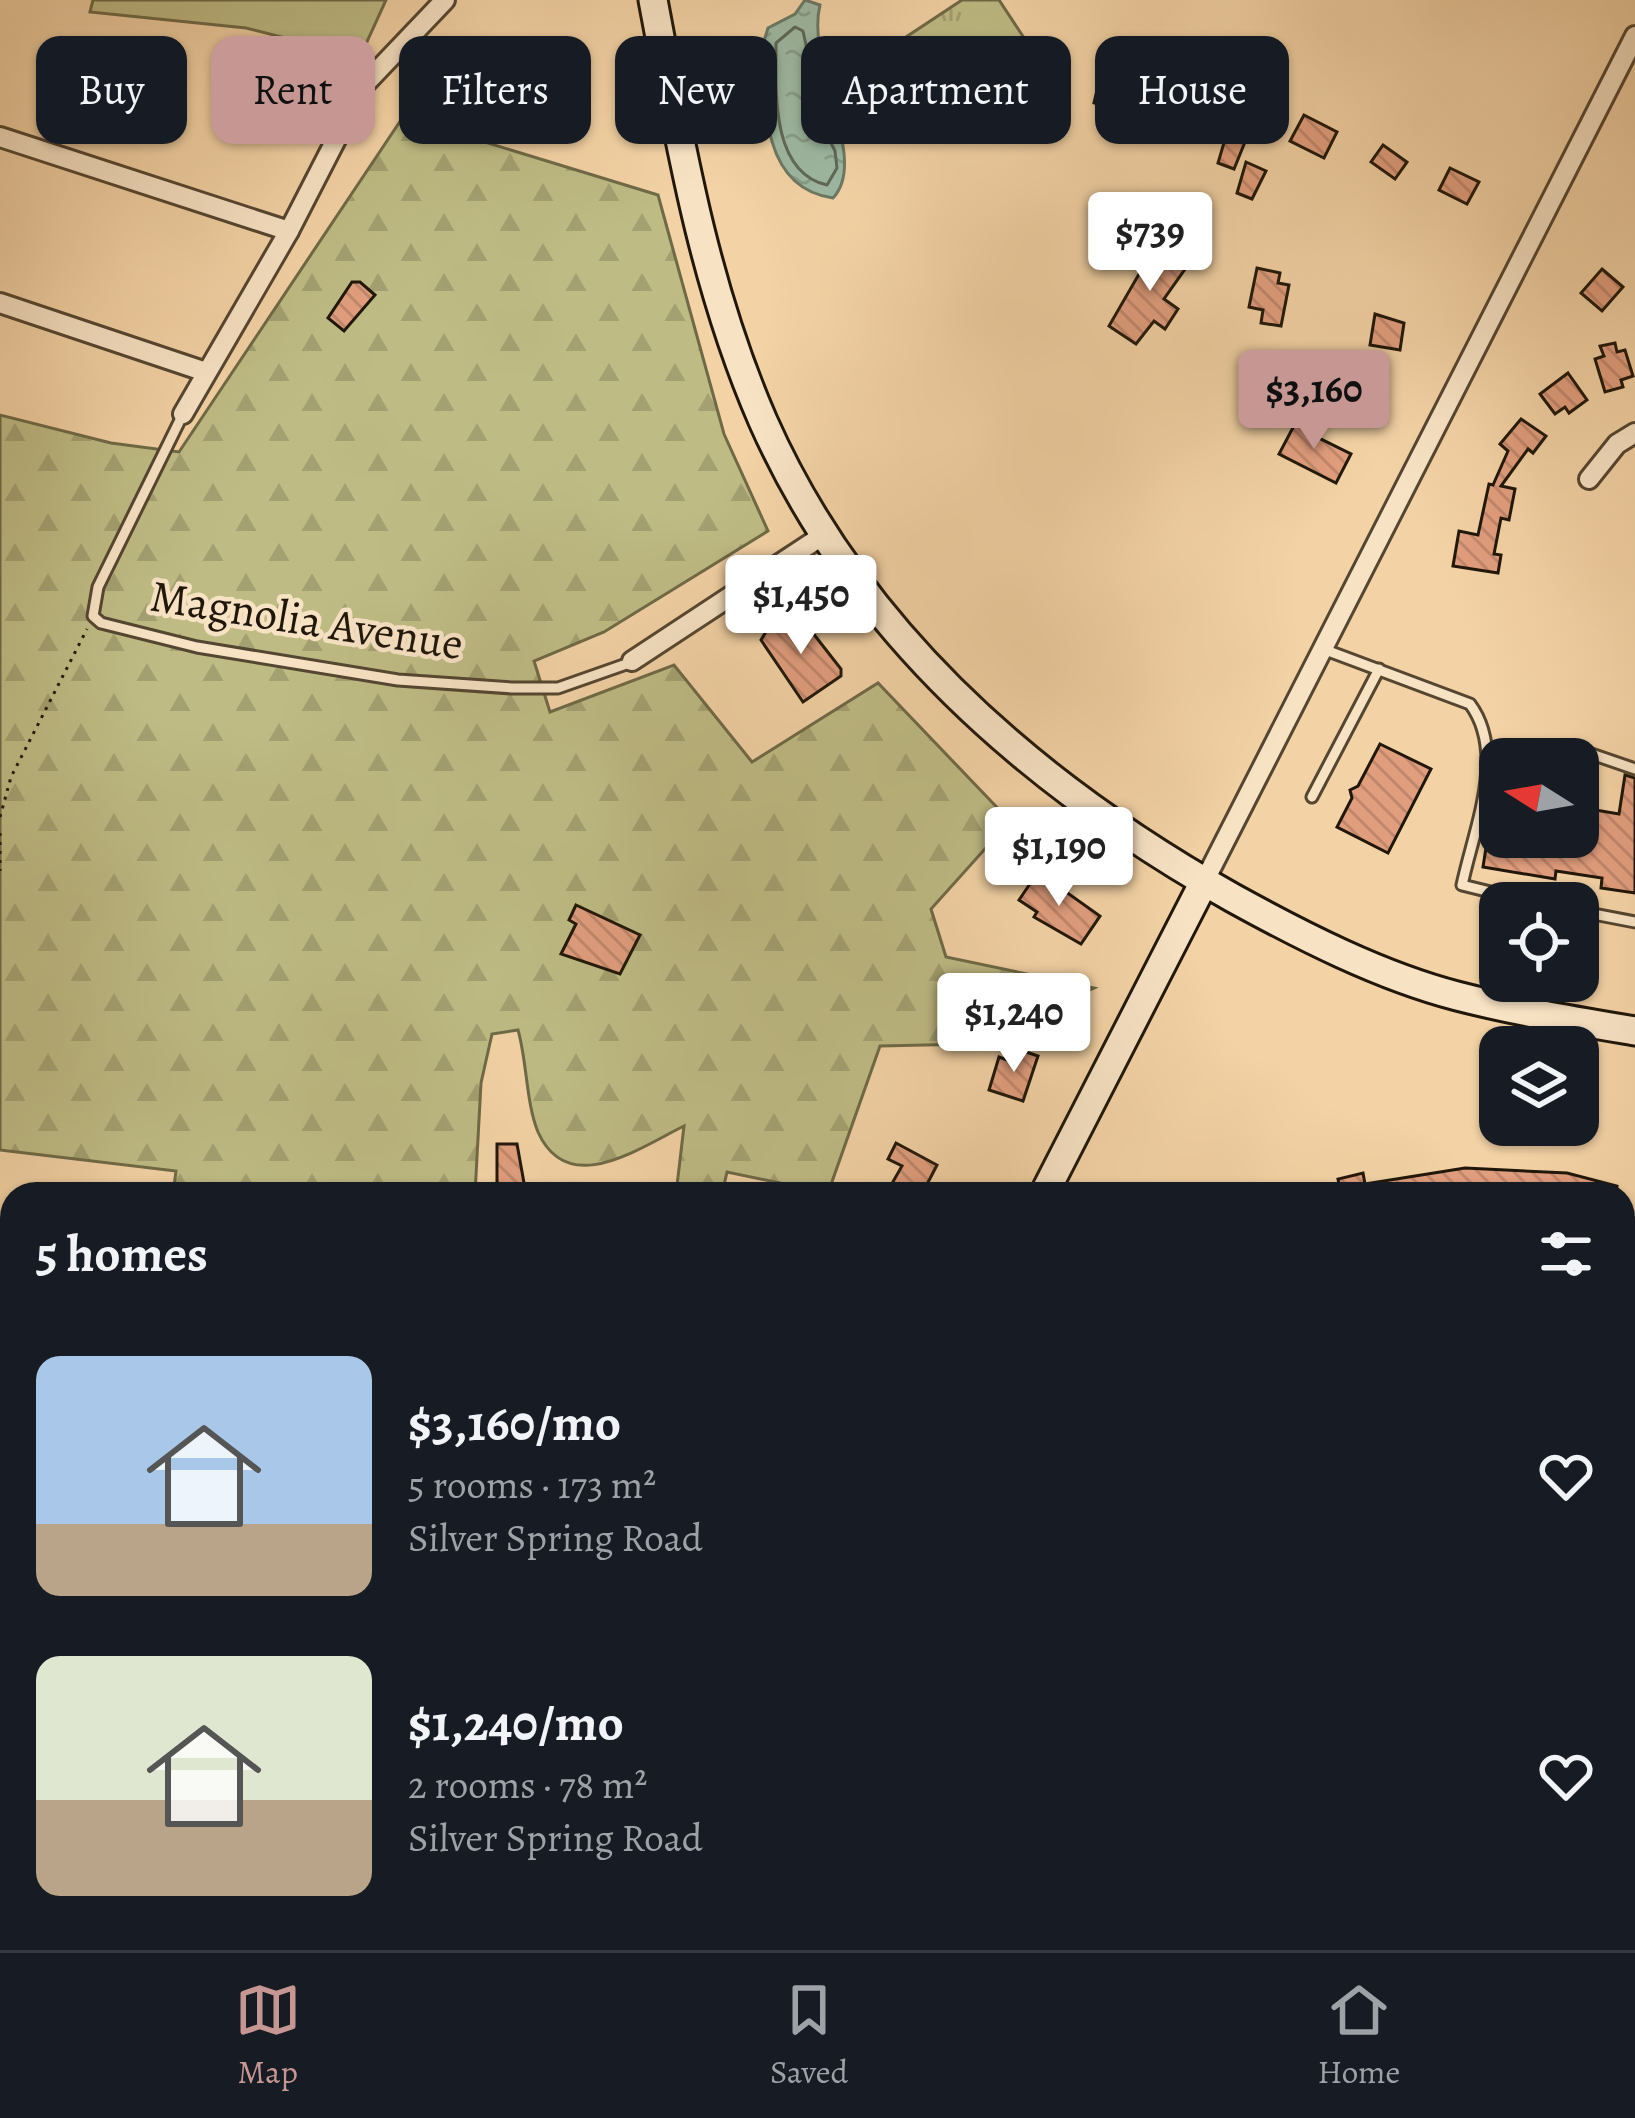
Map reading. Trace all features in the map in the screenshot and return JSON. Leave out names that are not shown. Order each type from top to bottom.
[{"type":"main road","points":[[653,0],[702,248],[764,424],[824,534],[957,700],[1091,811],[1279,923],[1454,995],[1635,1031]]},
{"type":"main road","points":[[1050,1182],[1204,882]]},
{"type":"street","name":"Magnolia Avenue","points":[[183,414],[289,231],[364,85],[445,0]]},
{"type":"street","points":[[1204,882],[1635,36]]},
{"type":"street","points":[[0,137],[289,231]]},
{"type":"street","points":[[0,303],[206,372]]},
{"type":"street","points":[[1589,479],[1617,444],[1635,433]]},
{"type":"street","name":"Magnolia Avenue","points":[[632,662],[824,534]]},
{"type":"lane","name":"Magnolia Avenue","points":[[183,414],[98,587],[93,616],[127,631],[196,647],[398,680],[558,688],[632,662]]},
{"type":"lane","points":[[1323,649],[1470,704],[1484,723],[1487,738]]},
{"type":"lane","points":[[1312,797],[1379,669]]},
{"type":"lane","points":[[1599,757],[1635,769]]},
{"type":"lane","points":[[1479,804],[1462,884],[1479,888]]},
{"type":"lane","points":[[1599,915],[1635,922]]},
{"type":"path","points":[[0,817],[11,777],[93,616]]},
{"type":"path","points":[[0,833],[0,871]]},
{"type":"green space","points":[[93,0],[386,0],[370,36],[277,36],[246,28],[90,12]]},
{"type":"green space","points":[[962,0],[999,0],[1023,36],[908,36]]},
{"type":"green space","points":[[399,123],[399,144],[491,144],[658,195],[724,434],[768,531],[604,632],[534,661],[550,712],[674,665],[752,762],[878,683],[1010,821],[931,909],[946,957],[1094,988],[971,1044],[880,1046],[832,1182],[775,1182],[727,1172],[725,1182],[677,1182],[684,1126],[605,1162],[567,1162],[551,1152],[538,1132],[518,1030],[492,1034],[481,1083],[476,1182],[175,1182],[176,1171],[0,1150],[0,415],[111,443],[179,452]]},
{"type":"water","points":[[805,0],[820,5],[819,36],[801,36],[801,144],[842,144],[842,181],[833,198],[809,191],[791,177],[774,144],[777,36],[766,36],[768,28],[795,14]]},
{"type":"building","points":[[1304,115],[1337,132],[1324,158],[1290,141]]},
{"type":"building","points":[[1224,144],[1244,144],[1234,169],[1218,163]]},
{"type":"building","points":[[1383,145],[1407,162],[1395,179],[1371,162]]},
{"type":"building","points":[[1246,162],[1266,171],[1252,199],[1237,193]]},
{"type":"building","points":[[1450,168],[1479,182],[1467,204],[1439,190]]},
{"type":"building","points":[[1160,241],[1190,262],[1164,299],[1178,309],[1165,329],[1154,321],[1136,344],[1109,326],[1146,262],[1142,259]]},
{"type":"building","points":[[1257,268],[1280,273],[1278,283],[1289,285],[1281,326],[1261,323],[1263,310],[1249,307]]},
{"type":"building","points":[[1602,269],[1623,287],[1602,311],[1581,293]]},
{"type":"building","points":[[352,282],[360,282],[375,295],[344,331],[328,318]]},
{"type":"building","points":[[1375,314],[1404,323],[1400,350],[1370,345]]},
{"type":"building","points":[[1615,343],[1617,352],[1625,350],[1633,376],[1621,380],[1623,387],[1605,392],[1595,359],[1604,356],[1600,346]]},
{"type":"building","points":[[1568,373],[1587,400],[1569,413],[1565,407],[1555,414],[1540,394]]},
{"type":"building","points":[[1298,418],[1317,428],[1313,435],[1351,454],[1336,483],[1279,454]]},
{"type":"building","points":[[1521,419],[1546,436],[1533,453],[1528,449],[1501,486],[1515,489],[1509,520],[1501,518],[1494,554],[1501,555],[1498,573],[1453,566],[1459,531],[1478,535],[1489,484],[1493,485],[1508,451],[1500,444]]},
{"type":"building","points":[[798,614],[841,669],[841,676],[803,702],[761,640],[767,630]]},
{"type":"building","points":[[1380,744],[1431,769],[1388,853],[1337,827],[1352,798],[1350,790],[1358,786]]},
{"type":"building","points":[[1625,775],[1635,778],[1635,893],[1601,888],[1602,878],[1556,871],[1555,879],[1483,867],[1484,858],[1599,858],[1599,811],[1619,814]]},
{"type":"building","points":[[1038,872],[1100,916],[1081,944],[1034,917],[1037,912],[1019,900]]},
{"type":"building","points":[[576,905],[640,935],[620,974],[561,954],[576,924],[569,920]]},
{"type":"building","points":[[1014,1048],[1038,1056],[1023,1101],[989,1090],[999,1057],[1010,1061]]},
{"type":"building","points":[[896,1143],[937,1165],[928,1182],[893,1182],[902,1166],[888,1159]]},
{"type":"building","points":[[497,1144],[517,1144],[524,1182],[497,1182]]},
{"type":"building","points":[[1465,1168],[1567,1173],[1602,1182],[1378,1182]]},
{"type":"building","points":[[1363,1173],[1365,1182],[1339,1182],[1338,1179]]}]
